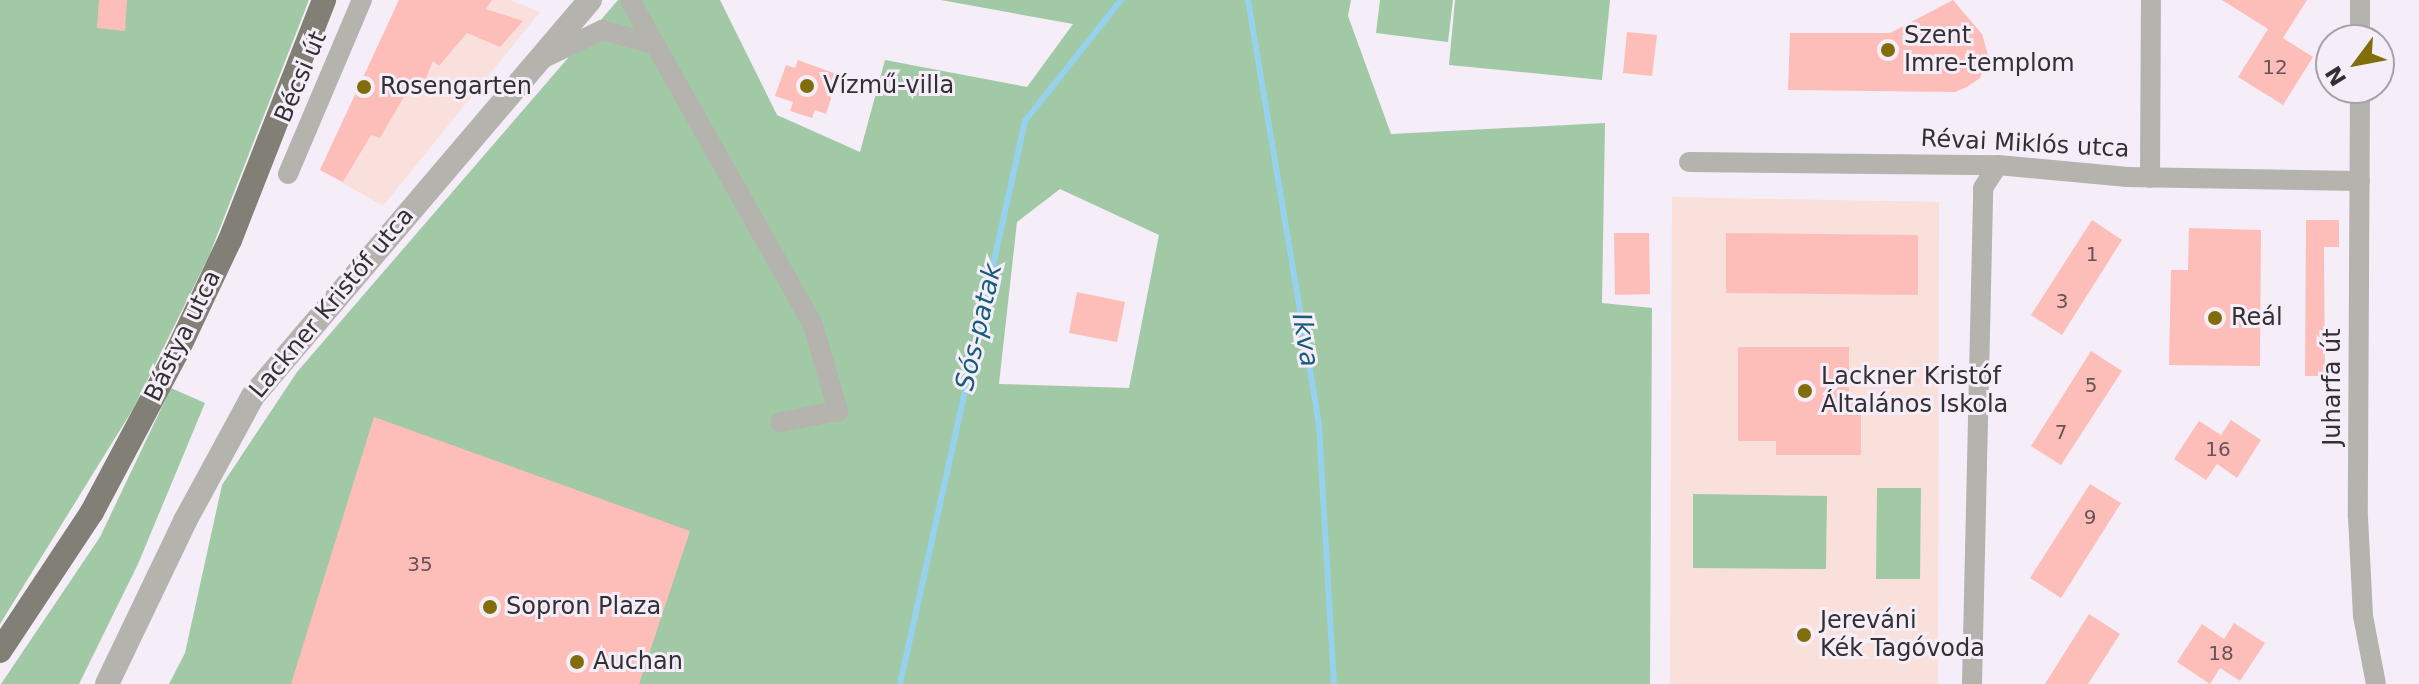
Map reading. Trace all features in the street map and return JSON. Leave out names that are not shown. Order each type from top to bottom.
[{"type":"main road","name":"Bástya utca","points":[[0,651],[92,512],[176,354],[230,240],[324,0]]},
{"type":"street","name":"Bécsi út","points":[[288,174],[362,0]]},
{"type":"street","name":"Lackner Kristóf utca","points":[[107,684],[185,521],[253,396],[590,0]]},
{"type":"street","points":[[630,0],[813,325],[834,387],[838,411],[780,422]]},
{"type":"street","points":[[2150,178],[2151,0]]},
{"type":"street","points":[[2360,0],[2360,24]]},
{"type":"street","points":[[538,62],[602,30],[654,44]]},
{"type":"street","name":"Juharfa út","points":[[2360,104],[2358,517],[2363,616],[2376,684]]},
{"type":"street","name":"Révai Miklós utca","points":[[1689,162],[1998,165],[2150,178],[2360,181]]},
{"type":"street","points":[[1972,684],[1983,188],[1998,165]]},
{"type":"shaded area","points":[[399,0],[510,0],[540,12],[383,206],[320,170]]},
{"type":"shaded area","name":"Lackner Kristóf Általános Iskola","points":[[1672,197],[1939,202],[1938,684],[1670,684]]},
{"type":"green space","points":[[0,0],[309,0],[209,256],[133,409],[0,624]]},
{"type":"green space","points":[[618,0],[720,0],[777,115],[860,152],[885,60],[1027,87],[1073,24],[941,0],[1351,0],[1348,16],[1391,134],[1605,123],[1602,303],[1652,308],[1650,684],[169,684],[185,653],[222,485],[297,372]],"holes":[[[1060,189],[1159,235],[1129,388],[999,384],[1017,222]]]},
{"type":"green space","points":[[1380,0],[1453,0],[1448,42],[1376,33]]},
{"type":"green space","points":[[1455,0],[1610,0],[1602,80],[1449,65]]},
{"type":"green space","points":[[171,388],[205,403],[138,564],[79,684],[1,684],[100,537]]},
{"type":"green space","points":[[1877,488],[1921,488],[1920,579],[1876,579]]},
{"type":"green space","points":[[1693,494],[1827,496],[1826,569],[1693,568]]},
{"type":"building","points":[[99,0],[127,0],[125,31],[97,28]]},
{"type":"building","points":[[399,0],[492,0],[486,9],[523,21],[500,47],[467,33],[439,66],[433,61],[422,88],[412,83],[380,138],[371,135],[343,182],[320,170]]},
{"type":"building","name":"Szent Imre-templom","points":[[1953,0],[1982,34],[1988,55],[1980,78],[1967,87],[1955,92],[1788,90],[1790,33],[1890,33]]},
{"type":"building","points":[[2222,0],[2307,0],[2283,38],[2313,57],[2283,105],[2238,77],[2268,29]]},
{"type":"building","points":[[1627,32],[1657,35],[1652,76],[1623,73]]},
{"type":"building","name":"Vízmű-villa","points":[[798,60],[839,75],[826,114],[815,110],[812,118],[790,111],[793,102],[775,96],[786,65],[795,68]]},
{"type":"building","points":[[2092,220],[2122,240],[2062,335],[2031,315]]},
{"type":"building","points":[[2306,220],[2339,220],[2339,247],[2324,247],[2325,376],[2305,376]]},
{"type":"building","name":"Reál","points":[[2189,228],[2261,230],[2260,366],[2169,365],[2171,270],[2188,270]]},
{"type":"building","points":[[1614,233],[1649,233],[1650,294],[1615,295]]},
{"type":"building","points":[[1726,233],[1918,235],[1918,295],[1726,293]]},
{"type":"building","points":[[1077,292],[1125,302],[1117,342],[1069,333]]},
{"type":"building","points":[[1738,347],[1849,347],[1849,395],[1861,395],[1861,455],[1776,455],[1776,441],[1738,441]]},
{"type":"building","points":[[2091,351],[2122,371],[2061,465],[2031,446]]},
{"type":"building","name":"Sopron Plaza","points":[[374,417],[690,531],[639,684],[291,684]]},
{"type":"building","points":[[2231,420],[2261,440],[2237,478],[2217,464],[2206,480],[2174,459],[2199,421],[2221,435]]},
{"type":"building","points":[[2090,484],[2121,503],[2061,598],[2030,578]]},
{"type":"building","points":[[2089,614],[2120,634],[2088,684],[2045,684]]},
{"type":"building","points":[[2234,623],[2265,643],[2240,681],[2220,668],[2210,684],[2177,662],[2202,624],[2224,639]]},
{"type":"waterway","name":"Sós-patak","points":[[900,684],[1025,121],[1121,0]]},
{"type":"waterway","name":"Ikva","points":[[1248,0],[1319,426],[1334,684]]},
{"type":"place","name":"Szent Imre-templom","points":[[1888,50]]},
{"type":"place","name":"Vízmű-villa","points":[[807,86]]},
{"type":"place","name":"Rosengarten","points":[[364,87]]},
{"type":"place","name":"Reál","points":[[2215,318]]},
{"type":"place","name":"Lackner Kristóf Általános Iskola","points":[[1805,391]]},
{"type":"place","name":"Sopron Plaza","points":[[490,607]]},
{"type":"place","name":"Jereváni Kék Tagóvoda","points":[[1804,635]]},
{"type":"place","name":"Auchan","points":[[577,662]]}]
